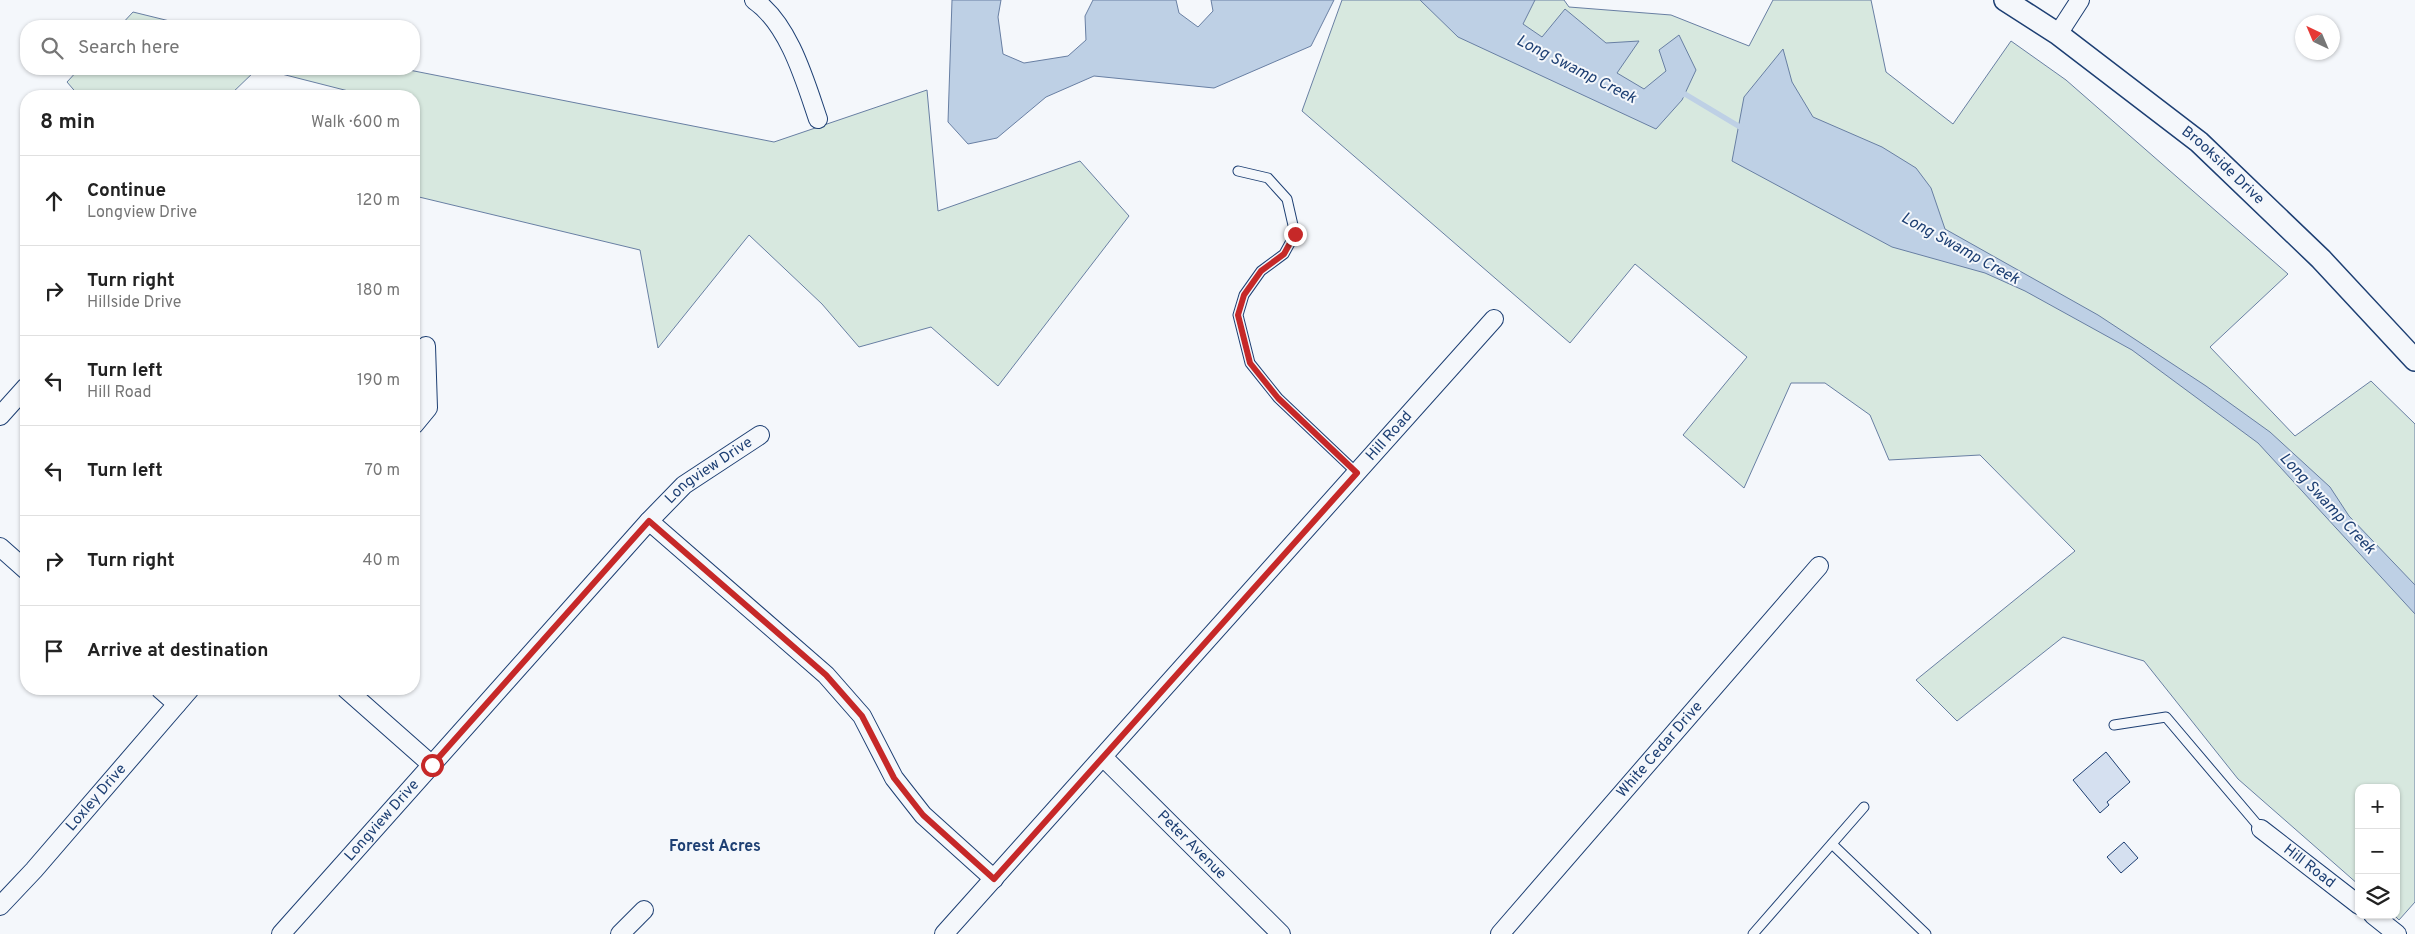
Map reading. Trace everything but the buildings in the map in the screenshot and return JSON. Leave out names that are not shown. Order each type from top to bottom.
[{"type":"street","points":[[754,0],[762,5],[779,28],[802,70],[818,119]]},
{"type":"street","name":"Brookside Drive","points":[[2005,0],[2058,34],[2199,142],[2321,259],[2415,360]]},
{"type":"street","points":[[2058,34],[2080,0]]},
{"type":"street","name":"Hill Road","points":[[944,934],[1494,319]]},
{"type":"street","points":[[420,418],[428,408],[426,346]]},
{"type":"street","points":[[0,416],[20,394]]},
{"type":"street","name":"Longview Drive","points":[[281,934],[649,521],[684,485],[760,435]]},
{"type":"street","points":[[649,521],[826,675],[862,716],[894,778],[923,815],[994,879]]},
{"type":"street","points":[[0,547],[20,565]]},
{"type":"street","name":"White Cedar Drive","points":[[1500,934],[1819,566]]},
{"type":"street","points":[[167,695],[177,704]]},
{"type":"street","name":"Loxley Drive","points":[[0,906],[34,870],[185,695]]},
{"type":"street","points":[[353,695],[432,765]]},
{"type":"street","name":"Peter Avenue","points":[[1103,757],[1281,934]]},
{"type":"street","name":"Hill Road","points":[[2260,829],[2355,902]]},
{"type":"street","points":[[620,934],[644,910]]},
{"type":"street","points":[[2378,919],[2397,934]]},
{"type":"lane","points":[[1238,171],[1268,178],[1286,199],[1295,234],[1284,254],[1261,271],[1244,295],[1238,315],[1250,363],[1278,398],[1357,473]]},
{"type":"lane","points":[[2114,726],[2166,717],[2260,829]]},
{"type":"lane","points":[[1753,934],[1864,807]]},
{"type":"lane","points":[[1832,844],[1926,934]]},
{"type":"shaded area","points":[[1342,0],[1564,0],[1569,7],[1671,15],[1749,46],[1773,0],[1871,0],[1886,72],[1953,124],[2011,41],[2066,80],[2288,274],[2210,347],[2295,436],[2371,381],[2415,424],[2415,902],[2400,919],[2400,784],[2355,784],[2355,881],[2238,779],[2144,661],[2063,637],[1957,721],[1916,680],[2075,551],[1980,455],[1889,460],[1870,415],[1825,383],[1791,383],[1744,488],[1683,435],[1747,357],[1635,264],[1570,343],[1302,111]]},
{"type":"shaded area","points":[[133,12],[166,20],[126,20]]},
{"type":"shaded area","points":[[420,72],[774,142],[927,90],[938,211],[1080,161],[1129,216],[998,386],[931,327],[859,347],[822,304],[749,235],[658,348],[640,250],[420,197],[420,90],[344,90],[286,75],[420,75]]},
{"type":"shaded area","points":[[73,75],[251,75],[235,90],[74,90],[67,82]]},
{"type":"water","points":[[952,0],[1001,0],[998,17],[1003,54],[1024,63],[1068,56],[1086,40],[1085,16],[1093,0],[1176,0],[1179,13],[1198,27],[1213,11],[1211,0],[1334,0],[1311,46],[1214,88],[1094,76],[1046,97],[997,138],[968,144],[948,122]]},
{"type":"water","points":[[1420,0],[1535,0],[1523,24],[1542,37],[1565,9],[1606,43],[1639,41],[1617,73],[1644,89],[1666,71],[1659,50],[1679,35],[1696,70],[1682,100],[1656,129],[1458,37]]},
{"type":"water","points":[[1783,49],[1792,82],[1813,117],[1882,147],[1916,168],[1931,188],[1945,229],[2098,315],[2206,386],[2270,432],[2330,487],[2349,516],[2415,585],[2415,614],[2258,443],[2132,350],[2025,291],[1985,273],[1892,247],[1732,161],[1744,97]]},
{"type":"waterway","name":"Long Swamp Creek","points":[[1679,96],[1685,94],[1745,130]]},
{"type":"district","name":"Forest Acres","points":[[715,847]]},
{"type":"route","points":[[432,765],[649,521],[826,675],[862,716],[894,778],[923,815],[994,879],[1357,473],[1278,398],[1250,363],[1238,315],[1244,295],[1261,271],[1284,254],[1295,234]]}]
